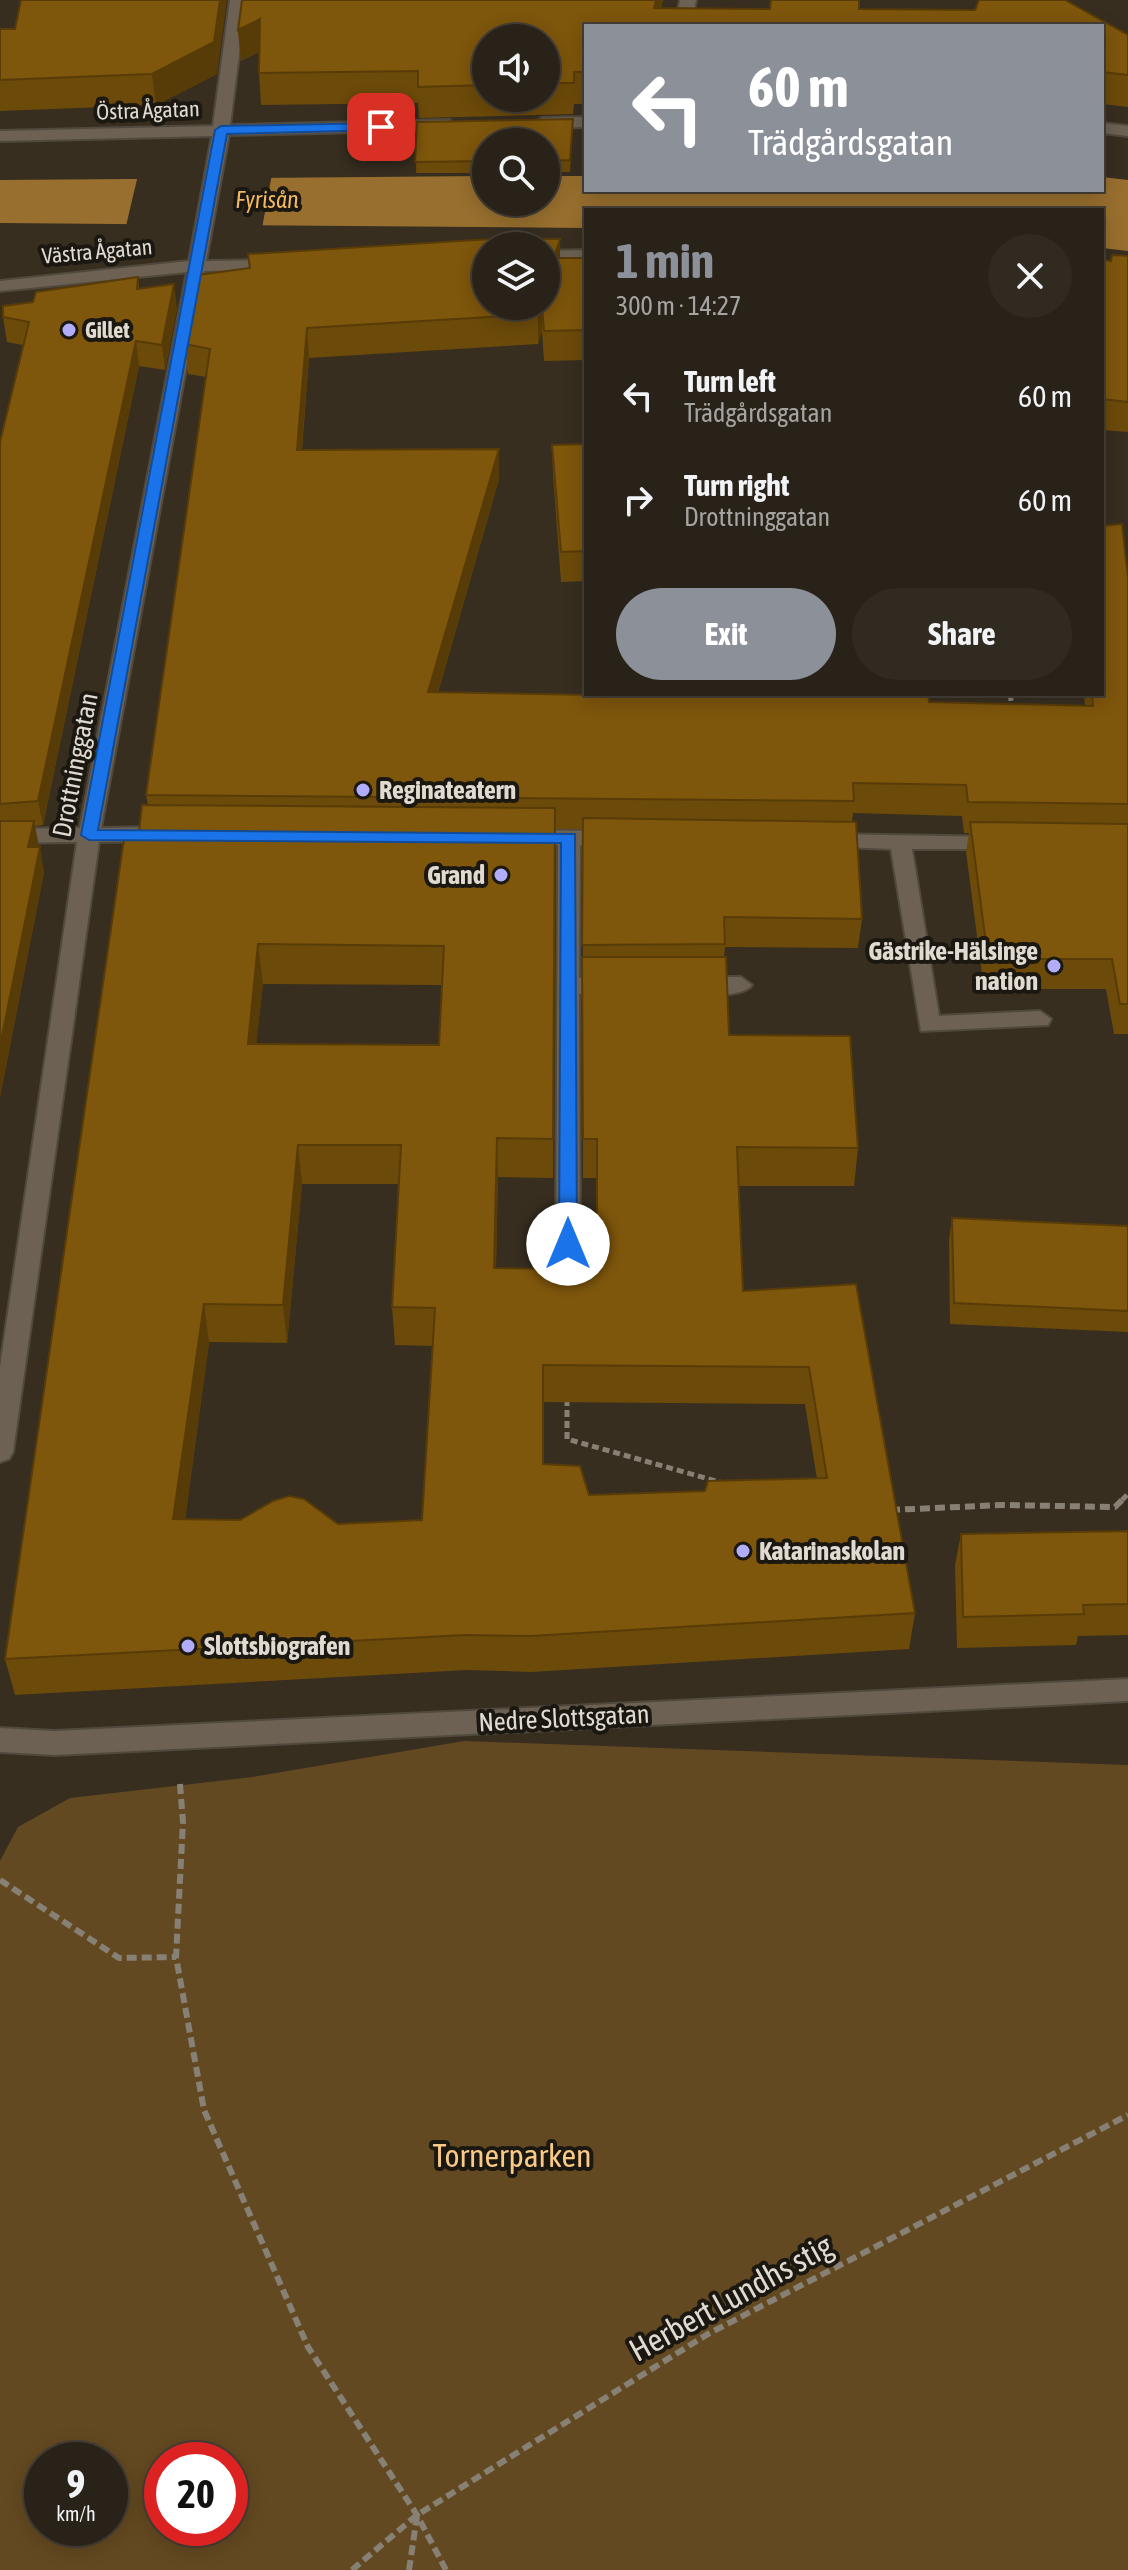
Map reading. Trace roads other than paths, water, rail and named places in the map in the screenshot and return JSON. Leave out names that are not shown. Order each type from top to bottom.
[{"type":"street","points":[[221,130],[238,0]]},
{"type":"street","points":[[683,24],[688,0]]},
{"type":"street","points":[[525,124],[584,122]]},
{"type":"street","name":"Östra Ågatan","points":[[0,136],[463,125]]},
{"type":"street","points":[[1104,128],[1128,131]]},
{"type":"street","name":"Drottninggatan","points":[[0,1452],[89,835],[221,130]]},
{"type":"street","points":[[560,256],[584,255]]},
{"type":"street","name":"Västra Ågatan","points":[[0,286],[195,266],[306,264]]},
{"type":"street","points":[[0,836],[183,834]]},
{"type":"street","points":[[508,837],[632,839]]},
{"type":"street","points":[[568,1244],[569,838]]},
{"type":"street","points":[[806,840],[1022,843]]},
{"type":"street","points":[[900,841],[929,1025],[1040,1019]]},
{"type":"street","points":[[678,985],[741,985]]},
{"type":"street","points":[[568,986],[631,986]]},
{"type":"street","name":"Nedre Slottsgatan","points":[[0,1740],[55,1743],[1128,1690]]},
{"type":"water","name":"Fyrisån","points":[[472,176],[472,216],[560,216],[560,176],[584,176],[584,192],[1104,192],[1104,177],[1128,180],[1128,251],[1104,248],[1104,208],[584,208],[584,228],[0,223],[0,180]]},
{"type":"place","name":"Gillet","points":[[69,330]]},
{"type":"place","name":"Reginateatern","points":[[363,790]]},
{"type":"place","name":"Grand","points":[[501,875]]},
{"type":"place","name":"Gästrike-Hälsinge nation","points":[[1054,966]]},
{"type":"place","name":"Katarinaskolan","points":[[743,1551]]},
{"type":"place","name":"Slottsbiografen","points":[[188,1646]]},
{"type":"park label","name":"Tornerparken","points":[[512,2156]]}]
